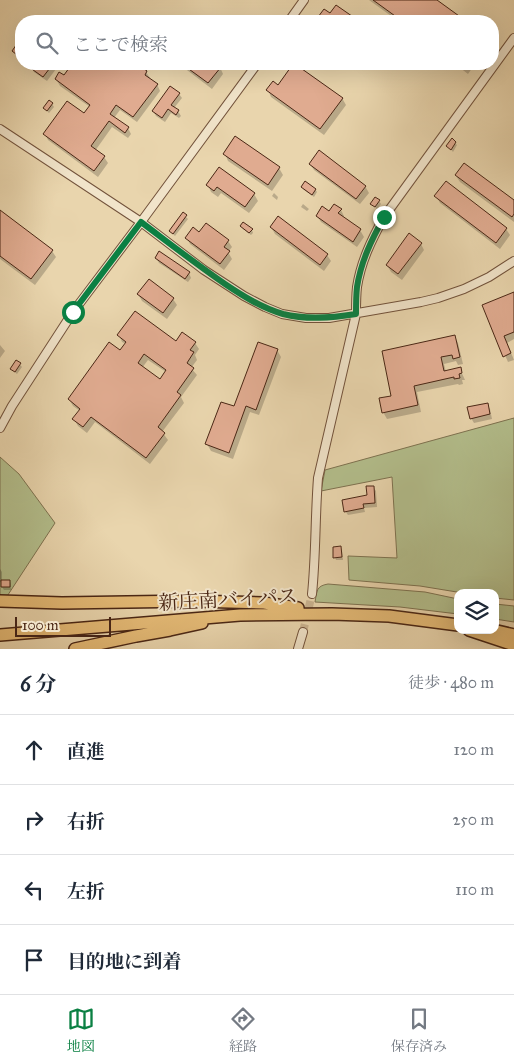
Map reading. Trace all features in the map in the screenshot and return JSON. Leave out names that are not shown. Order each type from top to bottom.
[{"type":"highway","points":[[0,601],[62,603],[202,601],[264,603],[332,614]]},
{"type":"highway","points":[[75,649],[240,614]]},
{"type":"highway","name":"新庄南バイパス","points":[[0,635],[240,614],[389,616],[454,625]]},
{"type":"highway","points":[[499,630],[514,630]]},
{"type":"highway","points":[[499,631],[514,635]]},
{"type":"highway","points":[[480,634],[514,645]]},
{"type":"street","points":[[293,15],[304,0]]},
{"type":"street","points":[[499,59],[514,38]]},
{"type":"street","points":[[0,428],[12,406],[73,312],[253,70]]},
{"type":"street","points":[[312,594],[318,478],[356,314],[357,286],[362,265],[384,217],[491,70]]},
{"type":"street","points":[[0,129],[141,222],[204,270],[244,296],[282,314],[306,318],[329,318],[438,298],[464,290],[514,261]]},
{"type":"street","points":[[298,649],[303,632]]},
{"type":"green space","points":[[514,418],[514,600],[499,598],[499,589],[454,589],[454,592],[420,586],[349,580],[348,556],[397,558],[392,477],[321,491],[325,470]]},
{"type":"green space","points":[[0,457],[19,474],[55,523],[0,607]]},
{"type":"green space","points":[[324,585],[425,592],[454,598],[454,614],[400,607],[315,602],[319,588]]},
{"type":"green space","points":[[499,604],[514,606],[514,622],[499,620]]},
{"type":"building","points":[[373,0],[437,0],[458,15],[394,15]]},
{"type":"building","points":[[336,5],[350,15],[320,15],[324,9],[330,13]]},
{"type":"building","points":[[33,70],[48,70],[43,77]]},
{"type":"building","points":[[68,70],[146,70],[147,71],[145,75],[158,84],[133,117],[116,105],[110,114],[129,127],[125,133],[109,121],[91,146],[105,156],[94,171],[43,134],[67,101],[84,113],[90,105],[55,79],[59,72],[64,75]]},
{"type":"building","points":[[190,70],[219,70],[208,83]]},
{"type":"building","points":[[289,70],[303,70],[343,98],[320,129],[266,90],[273,81],[278,85]]},
{"type":"building","points":[[170,86],[180,93],[171,105],[179,110],[176,115],[168,109],[162,118],[152,111]]},
{"type":"building","points":[[49,100],[53,103],[47,111],[43,108]]},
{"type":"building","points":[[235,136],[280,167],[268,185],[223,154]]},
{"type":"building","points":[[452,138],[456,142],[451,150],[446,146]]},
{"type":"building","points":[[319,150],[366,186],[356,199],[309,164]]},
{"type":"building","points":[[464,163],[514,200],[514,214],[512,217],[455,175]]},
{"type":"building","points":[[219,167],[255,193],[245,207],[217,187],[214,191],[206,185]]},
{"type":"building","points":[[305,181],[316,189],[312,195],[301,187]]},
{"type":"building","points":[[446,181],[507,228],[496,243],[434,196]]},
{"type":"building","points":[[375,197],[380,200],[375,207],[370,204]]},
{"type":"building","points":[[334,204],[342,209],[338,213],[361,229],[353,242],[316,216],[322,206],[329,211]]},
{"type":"building","points":[[0,210],[53,250],[31,279],[0,256]]},
{"type":"building","points":[[183,212],[187,215],[173,234],[169,231]]},
{"type":"building","points":[[278,216],[328,254],[320,265],[270,227]]},
{"type":"building","points":[[243,222],[253,229],[249,233],[240,226]]},
{"type":"building","points":[[206,223],[229,240],[224,247],[230,251],[220,264],[185,238],[193,227],[199,232]]},
{"type":"building","points":[[409,233],[422,243],[398,274],[386,265]]},
{"type":"building","points":[[159,251],[190,272],[185,279],[155,258]]},
{"type":"building","points":[[149,279],[174,298],[163,313],[137,294]]},
{"type":"building","points":[[514,292],[514,332],[504,336],[511,353],[503,357],[482,305]]},
{"type":"building","points":[[135,311],[176,341],[182,332],[196,342],[190,350],[194,352],[187,363],[194,368],[177,392],[181,395],[158,427],[165,433],[146,458],[91,417],[83,427],[72,419],[80,409],[68,399],[109,342],[120,350],[126,342],[117,335]],"holes":[[[144,354],[166,370],[160,379],[138,363]]]},
{"type":"building","points":[[455,335],[460,357],[453,359],[452,355],[441,357],[444,371],[461,367],[462,373],[459,374],[460,378],[454,379],[454,377],[414,386],[418,405],[382,413],[379,398],[391,396],[382,351]]},
{"type":"building","points":[[258,342],[278,349],[256,410],[246,406],[229,453],[205,444],[221,402],[234,406]]},
{"type":"building","points":[[16,360],[21,363],[15,372],[10,369]]},
{"type":"building","points":[[488,403],[490,414],[470,419],[467,407]]},
{"type":"building","points":[[366,486],[374,486],[375,503],[363,504],[364,508],[344,512],[342,500],[367,495]]},
{"type":"building","points":[[341,546],[342,557],[333,558],[333,547]]},
{"type":"building","points":[[1,580],[10,580],[10,587],[1,587]]},
{"type":"tunnel","points":[[303,632],[312,594]]},
{"type":"route","points":[[73,312],[141,222],[204,270],[265,307],[282,314],[306,318],[329,318],[356,314],[357,286],[362,265],[384,217]]}]
